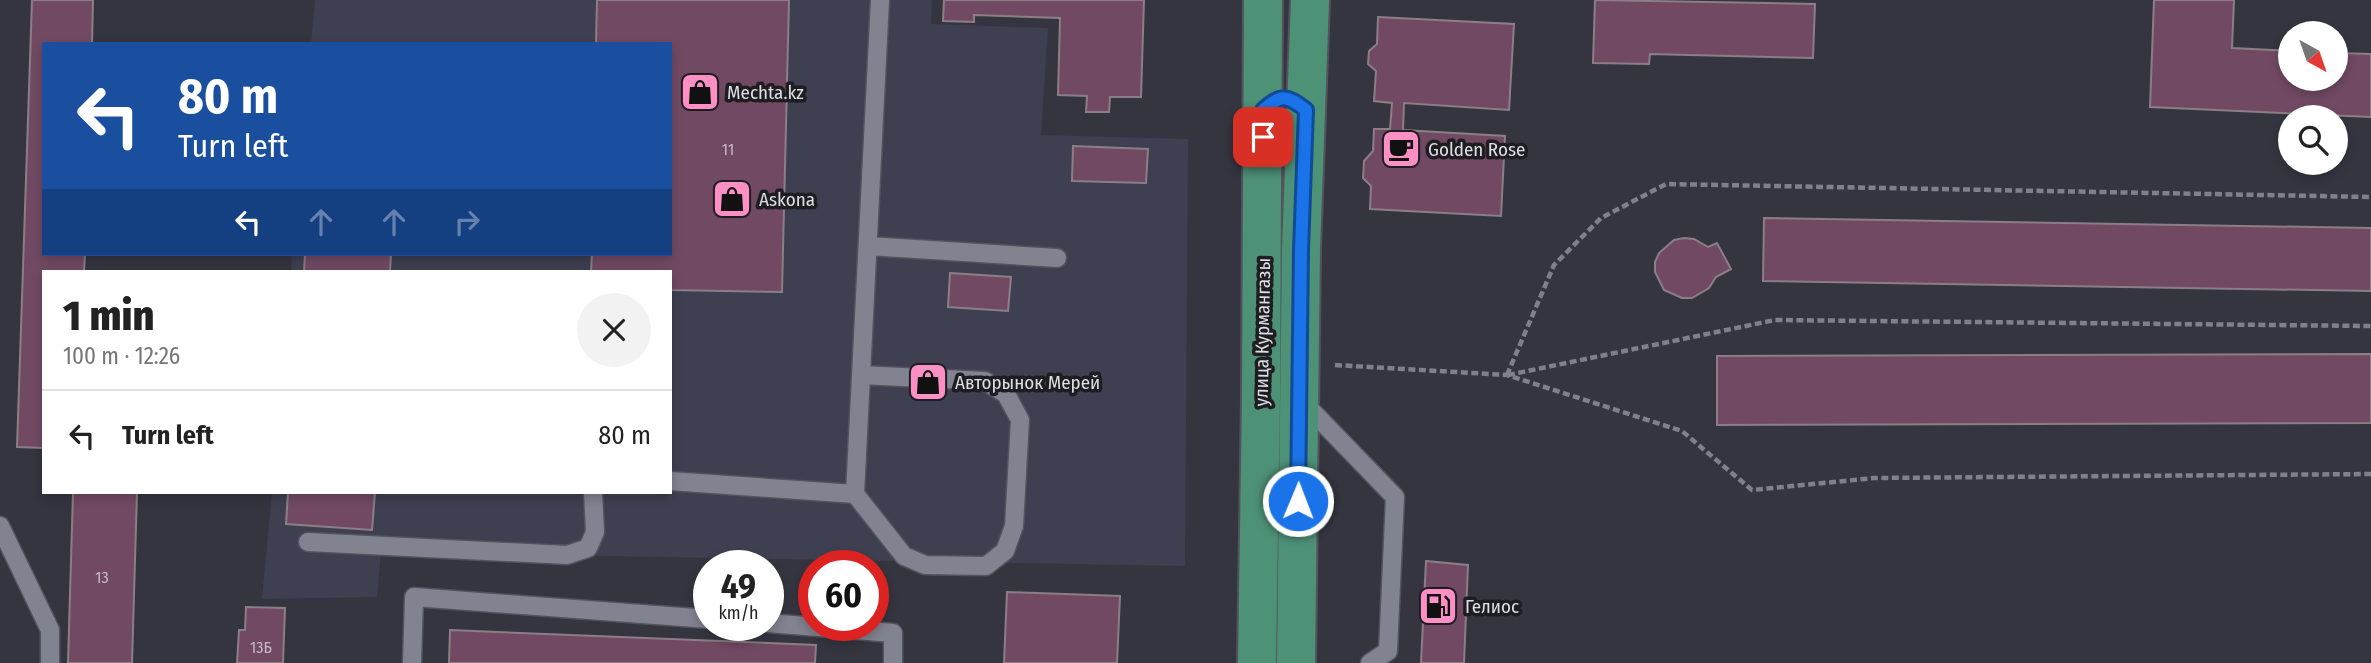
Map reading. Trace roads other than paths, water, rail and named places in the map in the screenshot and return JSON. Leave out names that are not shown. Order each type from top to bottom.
[{"type":"main road","name":"улица Курмангазы","points":[[1256,663],[1261,418],[1263,0]]},
{"type":"main road","name":"улица Курмангазы","points":[[1296,663],[1299,394],[1310,0]]},
{"type":"main road","points":[[1263,110],[1273,101],[1284,97],[1306,110]]},
{"type":"main road","points":[[1261,418],[1270,427],[1280,430],[1290,428],[1299,394]]},
{"type":"lane","points":[[861,375],[985,381],[1006,394],[1020,420],[1014,526],[1005,551],[986,566],[925,565],[904,556],[855,494],[861,375],[868,246],[880,0]]},
{"type":"lane","points":[[868,246],[1057,258]]},
{"type":"lane","points":[[1299,394],[1395,497],[1388,651],[1370,663]]},
{"type":"lane","points":[[672,481],[855,494]]},
{"type":"lane","points":[[308,542],[566,555],[587,548],[595,532],[593,494]]},
{"type":"lane","points":[[0,526],[50,630],[50,663]]},
{"type":"lane","points":[[412,663],[414,597],[693,618]]},
{"type":"lane","points":[[784,624],[893,633],[893,663]]},
{"type":"place","name":"Mechta.kz","points":[[700,92]]},
{"type":"place","name":"Golden Rose","points":[[1401,149]]},
{"type":"place","name":"Askona","points":[[732,199]]},
{"type":"place","name":"Авторынок Мерей","points":[[928,382]]},
{"type":"place","name":"Гелиос","points":[[1438,606]]}]
